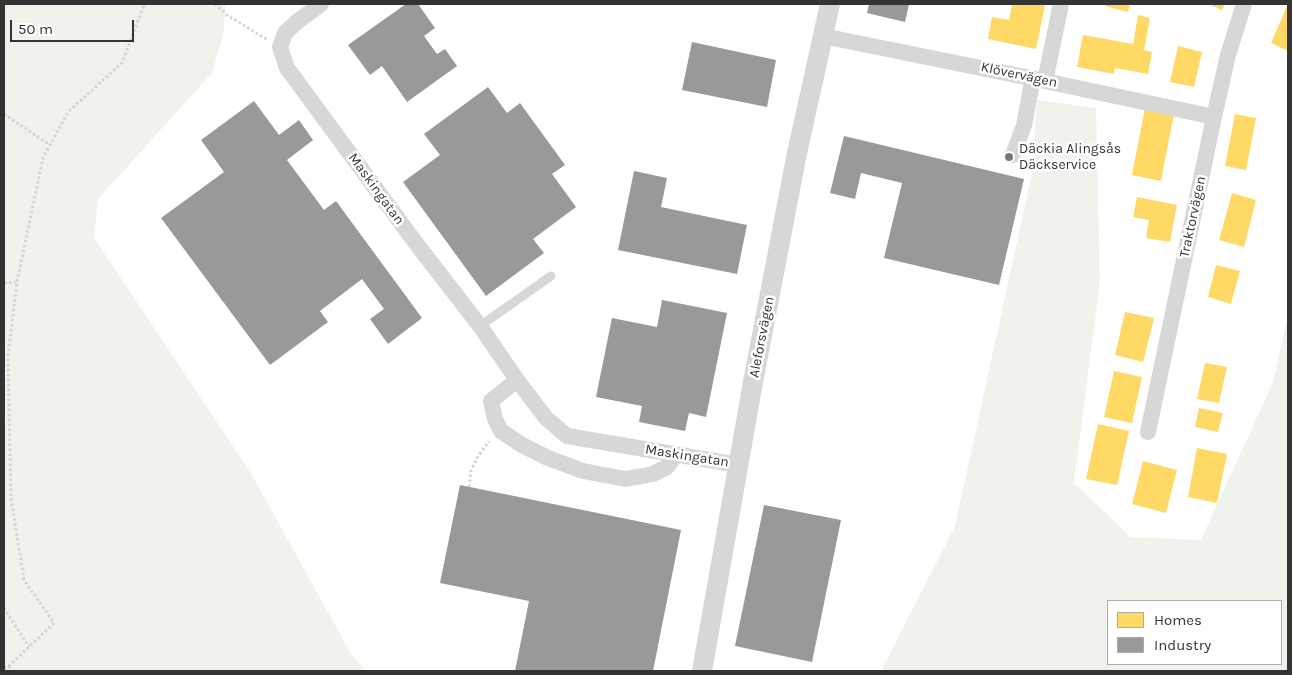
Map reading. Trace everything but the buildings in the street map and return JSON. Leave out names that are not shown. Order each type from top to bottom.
[{"type":"street","points":[[280,48],[286,33],[298,21],[321,4]]},
{"type":"street","name":"Aleforsvägen","points":[[702,671],[753,382],[797,153],[830,4]]},
{"type":"street","points":[[1013,155],[1039,79],[1061,4]]},
{"type":"street","name":"Traktorvägen","points":[[1148,432],[1214,117],[1228,55],[1244,4]]},
{"type":"street","name":"Klövervägen","points":[[823,36],[1039,79],[1214,117]]},
{"type":"street","name":"Maskingatan","points":[[280,48],[287,68],[415,242],[480,326],[546,418],[567,436],[739,465]]},
{"type":"street","points":[[517,380],[491,402],[495,419],[501,431],[522,445],[548,458],[583,470],[626,479],[654,474],[667,467],[676,455]]},
{"type":"lane","points":[[480,326],[551,276]]},
{"type":"path","points":[[4,668],[9,666],[54,623],[24,580],[11,498],[8,356],[17,282],[42,158],[68,112],[122,63],[143,4]]},
{"type":"path","points":[[215,4],[227,15],[280,48]]},
{"type":"path","points":[[4,114],[50,145]]},
{"type":"path","points":[[4,284],[17,282]]},
{"type":"path","points":[[469,486],[471,471],[477,458],[486,443],[501,431]]},
{"type":"path","points":[[4,608],[29,647]]},
{"type":"path","points":[[9,666],[11,671]]},
{"type":"shaded area","points":[[4,4],[226,4],[223,36],[212,73],[98,199],[94,238],[252,475],[351,654],[366,671],[4,671]]},
{"type":"shaded area","points":[[1037,100],[1096,108],[1100,281],[1074,483],[1131,537],[1201,540],[1273,382],[1288,315],[1288,671],[881,671],[955,526],[1032,173]]},
{"type":"place","name":"Däckia Alingsås Däckservice","points":[[1009,157]]}]
